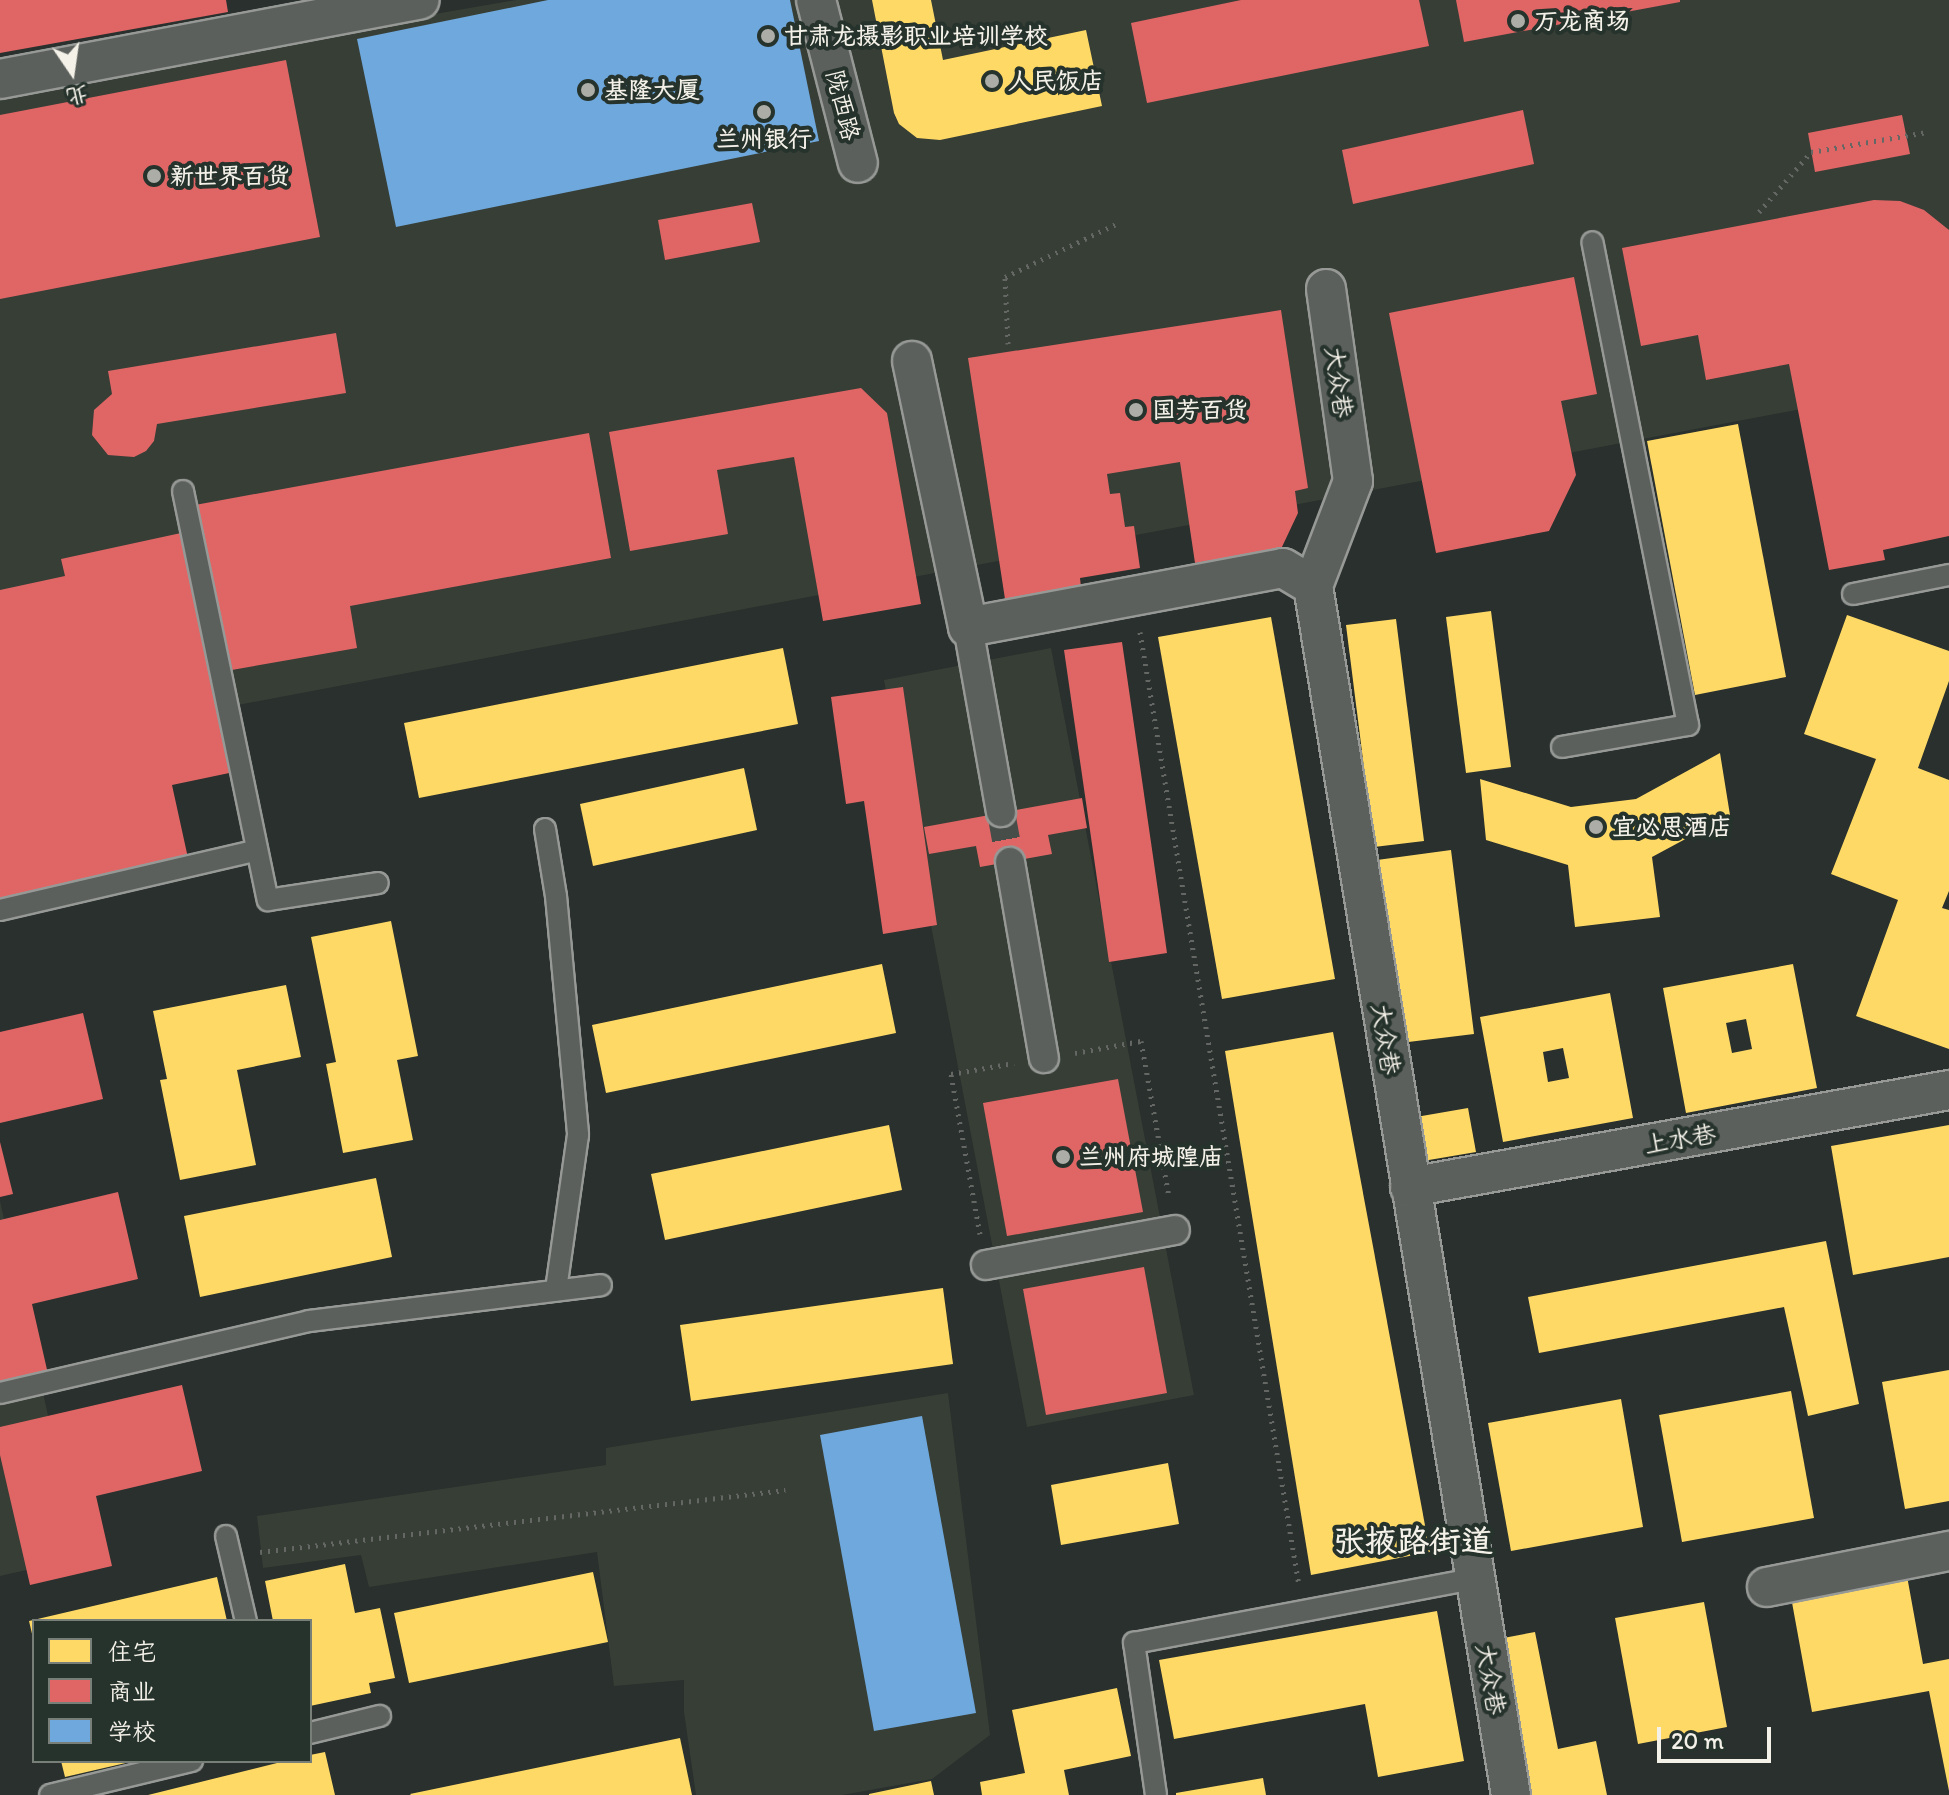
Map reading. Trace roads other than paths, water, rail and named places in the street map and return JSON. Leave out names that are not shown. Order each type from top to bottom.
[{"type":"street","points":[[0,79],[420,0]]},
{"type":"street","name":"陇西路","points":[[816,0],[858,163]]},
{"type":"street","name":"大众巷","points":[[1326,289],[1353,481],[1313,586],[1511,1795]]},
{"type":"street","points":[[912,361],[968,627],[1001,812]]},
{"type":"street","points":[[968,627],[1283,568],[1313,586]]},
{"type":"street","points":[[1010,862],[1044,1058]]},
{"type":"street","name":"上水巷","points":[[1410,1187],[1949,1090]]},
{"type":"street","points":[[986,1265],[1175,1230]]},
{"type":"street","points":[[1767,1587],[1949,1551]]},
{"type":"lane","points":[[1562,747],[1688,725],[1592,242]]},
{"type":"lane","points":[[183,491],[268,900],[378,883]]},
{"type":"lane","points":[[1853,594],[1949,575]]},
{"type":"lane","points":[[545,829],[556,896],[578,1135],[556,1290]]},
{"type":"lane","points":[[0,910],[257,850]]},
{"type":"lane","points":[[0,1393],[309,1321],[601,1285]]},
{"type":"lane","points":[[229,1546],[246,1619]]},
{"type":"lane","points":[[1156,1795],[1134,1643],[1474,1579]]},
{"type":"lane","points":[[312,1733],[380,1716]]},
{"type":"lane","points":[[50,1795],[184,1763]]},
{"type":"tunnel","points":[[1001,812],[1010,862]]},
{"type":"place","name":"万龙商场","points":[[1518,21]]},
{"type":"place","name":"甘肃龙摄影职业培训学校","points":[[768,36]]},
{"type":"place","name":"人民饭店","points":[[992,81]]},
{"type":"place","name":"基隆大厦","points":[[588,90]]},
{"type":"place","name":"兰州银行","points":[[764,112]]},
{"type":"place","name":"新世界百货","points":[[154,176]]},
{"type":"place","name":"国芳百货","points":[[1136,410]]},
{"type":"place","name":"宜必思酒店","points":[[1596,827]]},
{"type":"place","name":"兰州府城隍庙","points":[[1063,1157]]},
{"type":"district","name":"张掖路街道","points":[[1413,1541]]}]
